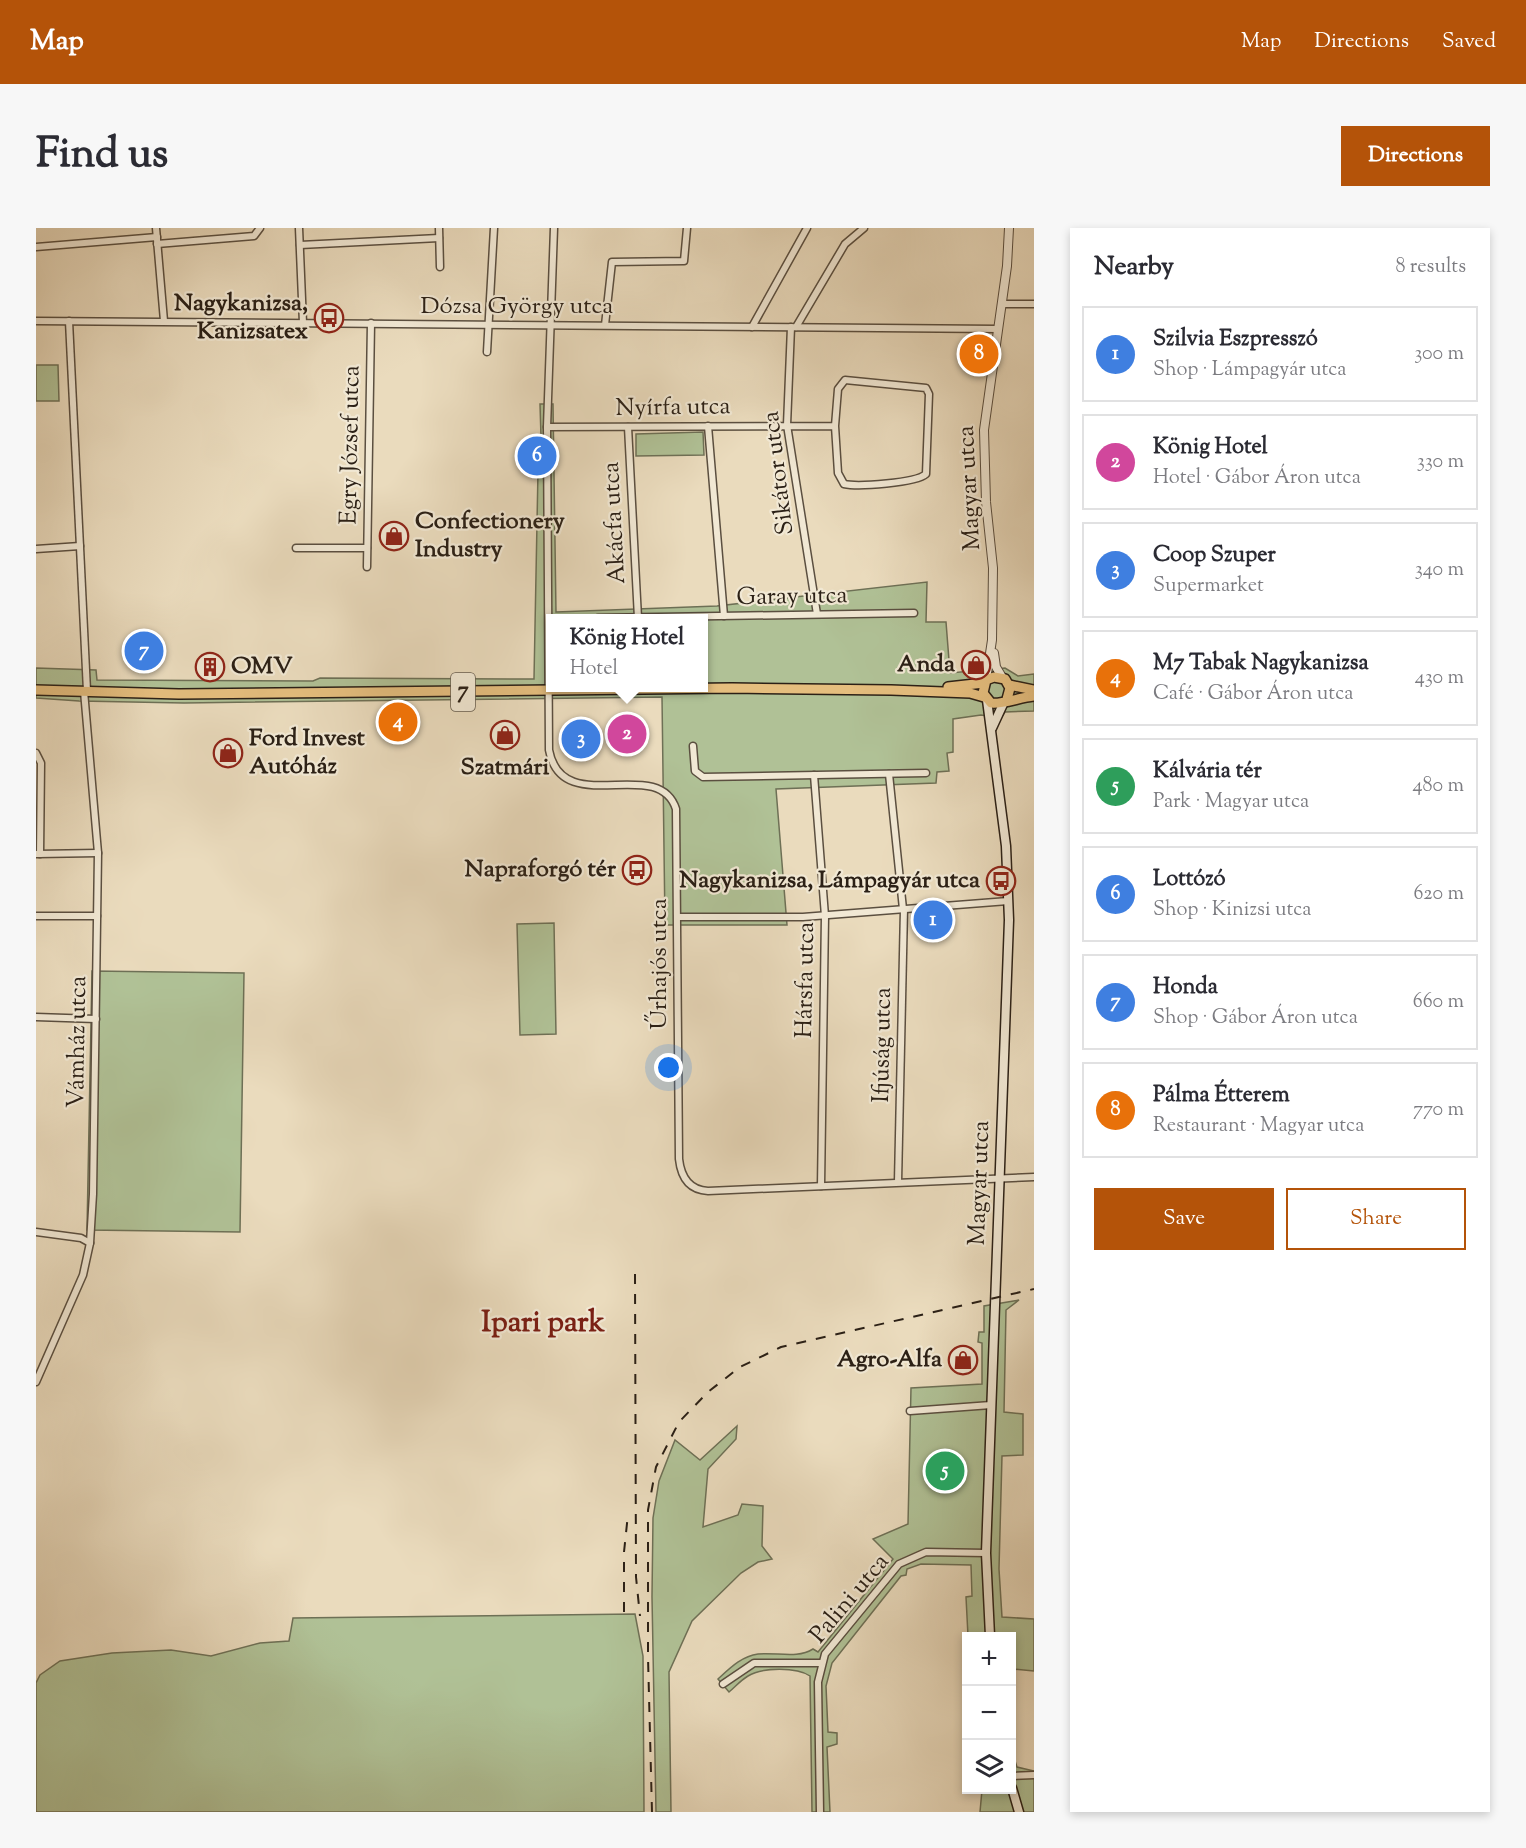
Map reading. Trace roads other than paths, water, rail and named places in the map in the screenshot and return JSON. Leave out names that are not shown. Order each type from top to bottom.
[{"type":"main road","name":"7","points":[[891,690],[985,682],[994,676],[1002,677]]},
{"type":"main road","points":[[1002,677],[1009,685],[1034,690]]},
{"type":"main road","points":[[985,682],[985,699]]},
{"type":"main road","points":[[991,731],[1009,685]]},
{"type":"main road","name":"7","points":[[708,689],[970,693],[995,704],[1005,700],[1034,696]]},
{"type":"main road","name":"7","points":[[36,690],[179,694],[548,692]]},
{"type":"main road","name":"Magyar utca","points":[[985,699],[1006,846],[1008,901],[986,1553],[990,1632]]},
{"type":"main road","points":[[1013,1794],[1019,1812]]},
{"type":"street","points":[[156,228],[164,321]]},
{"type":"street","points":[[36,247],[254,236],[260,228]]},
{"type":"street","points":[[299,228],[303,323]]},
{"type":"street","points":[[439,228],[440,267]]},
{"type":"street","points":[[487,352],[494,228]]},
{"type":"street","points":[[549,614],[547,427],[554,228]]},
{"type":"street","points":[[605,325],[612,262],[684,261],[687,228]]},
{"type":"street","points":[[752,327],[807,228]]},
{"type":"street","name":"Sikátor utca","points":[[817,614],[787,425],[793,327],[845,244],[864,228]]},
{"type":"street","name":"Magyar utca","points":[[985,682],[992,640],[993,558],[983,442],[1007,266],[1009,228]]},
{"type":"street","points":[[300,245],[439,238]]},
{"type":"street","points":[[1002,304],[1034,304]]},
{"type":"street","name":"Dózsa György utca","points":[[36,321],[998,329]]},
{"type":"street","name":"Vámház utca","points":[[36,1382],[80,1283],[90,1243],[98,854],[85,691],[69,321]]},
{"type":"street","name":"Egry József utca","points":[[367,567],[370,323]]},
{"type":"street","points":[[845,380],[926,388],[929,394],[926,474],[911,480],[844,484],[838,473],[835,426],[838,389],[845,380]]},
{"type":"street","points":[[708,426],[724,616]]},
{"type":"street","name":"Nyírfa utca","points":[[547,427],[835,426]]},
{"type":"street","name":"Akácfa utca","points":[[628,427],[638,614]]},
{"type":"street","points":[[36,549],[80,546]]},
{"type":"street","points":[[296,548],[367,548]]},
{"type":"street","name":"Garay utca","points":[[708,616],[914,613]]},
{"type":"street","name":"Magyar utca","points":[[992,640],[996,667],[1002,677]]},
{"type":"street","name":"Űrhajós utca","points":[[548,692],[549,750],[554,766],[561,776],[566,780],[581,784],[654,788],[669,795],[676,809],[678,824],[679,1159],[682,1176],[693,1187],[708,1191],[1034,1177]]},
{"type":"street","points":[[693,746],[695,771],[703,777],[926,774]]},
{"type":"street","points":[[36,753],[41,763],[38,854],[98,854]]},
{"type":"street","name":"Ifjúság utca","points":[[889,774],[903,909],[898,1182]]},
{"type":"street","name":"Hársfa utca","points":[[814,775],[825,916],[821,1186]]},
{"type":"street","points":[[678,917],[825,916],[1008,901]]},
{"type":"street","points":[[36,916],[97,915]]},
{"type":"street","points":[[36,1017],[96,1019]]},
{"type":"street","points":[[36,1232],[81,1238],[90,1243]]},
{"type":"street","points":[[910,1410],[991,1405]]},
{"type":"street","name":"Palini utca","points":[[820,1812],[820,1671],[825,1654],[899,1564],[926,1552],[986,1553]]},
{"type":"street","points":[[723,1684],[754,1663],[821,1664]]},
{"type":"street","points":[[1016,1776],[1034,1775]]},
{"type":"railway","points":[[635,1274],[636,1577],[640,1616]]},
{"type":"railway","points":[[652,1812],[648,1657],[648,1510],[656,1467],[679,1422],[708,1392],[740,1367],[781,1347],[1034,1289]]},
{"type":"railway","points":[[624,1612],[624,1552],[628,1514]]},
{"type":"place","name":"Nagykanizsa, Kanizsatex","points":[[329,318]]},
{"type":"place","name":"Pálma Étterem","points":[[979,354]]},
{"type":"place","name":"Lottózó","points":[[537,456]]},
{"type":"place","name":"Confectionery Industry","points":[[394,536]]},
{"type":"place","name":"Honda","points":[[144,651]]},
{"type":"place","name":"Anda","points":[[976,665]]},
{"type":"place","name":"OMV","points":[[210,667]]},
{"type":"place","name":"M7 Tabak Nagykanizsa","points":[[398,722]]},
{"type":"place","name":"König Hotel","points":[[627,734]]},
{"type":"place","name":"Szatmári","points":[[505,735]]},
{"type":"place","name":"Coop Szuper","points":[[581,739]]},
{"type":"place","name":"Ford Invest Autóház","points":[[228,753]]},
{"type":"place","name":"Napraforgó tér","points":[[637,870]]},
{"type":"place","name":"Nagykanizsa, Lámpagyár utca","points":[[1001,881]]},
{"type":"place","name":"Szilvia Eszpresszó","points":[[933,920]]},
{"type":"place","name":"Agro-Alfa","points":[[963,1360]]},
{"type":"place","name":"Kálvária tér","points":[[945,1471]]},
{"type":"district","name":"Ipari park","points":[[543,1323]]}]
